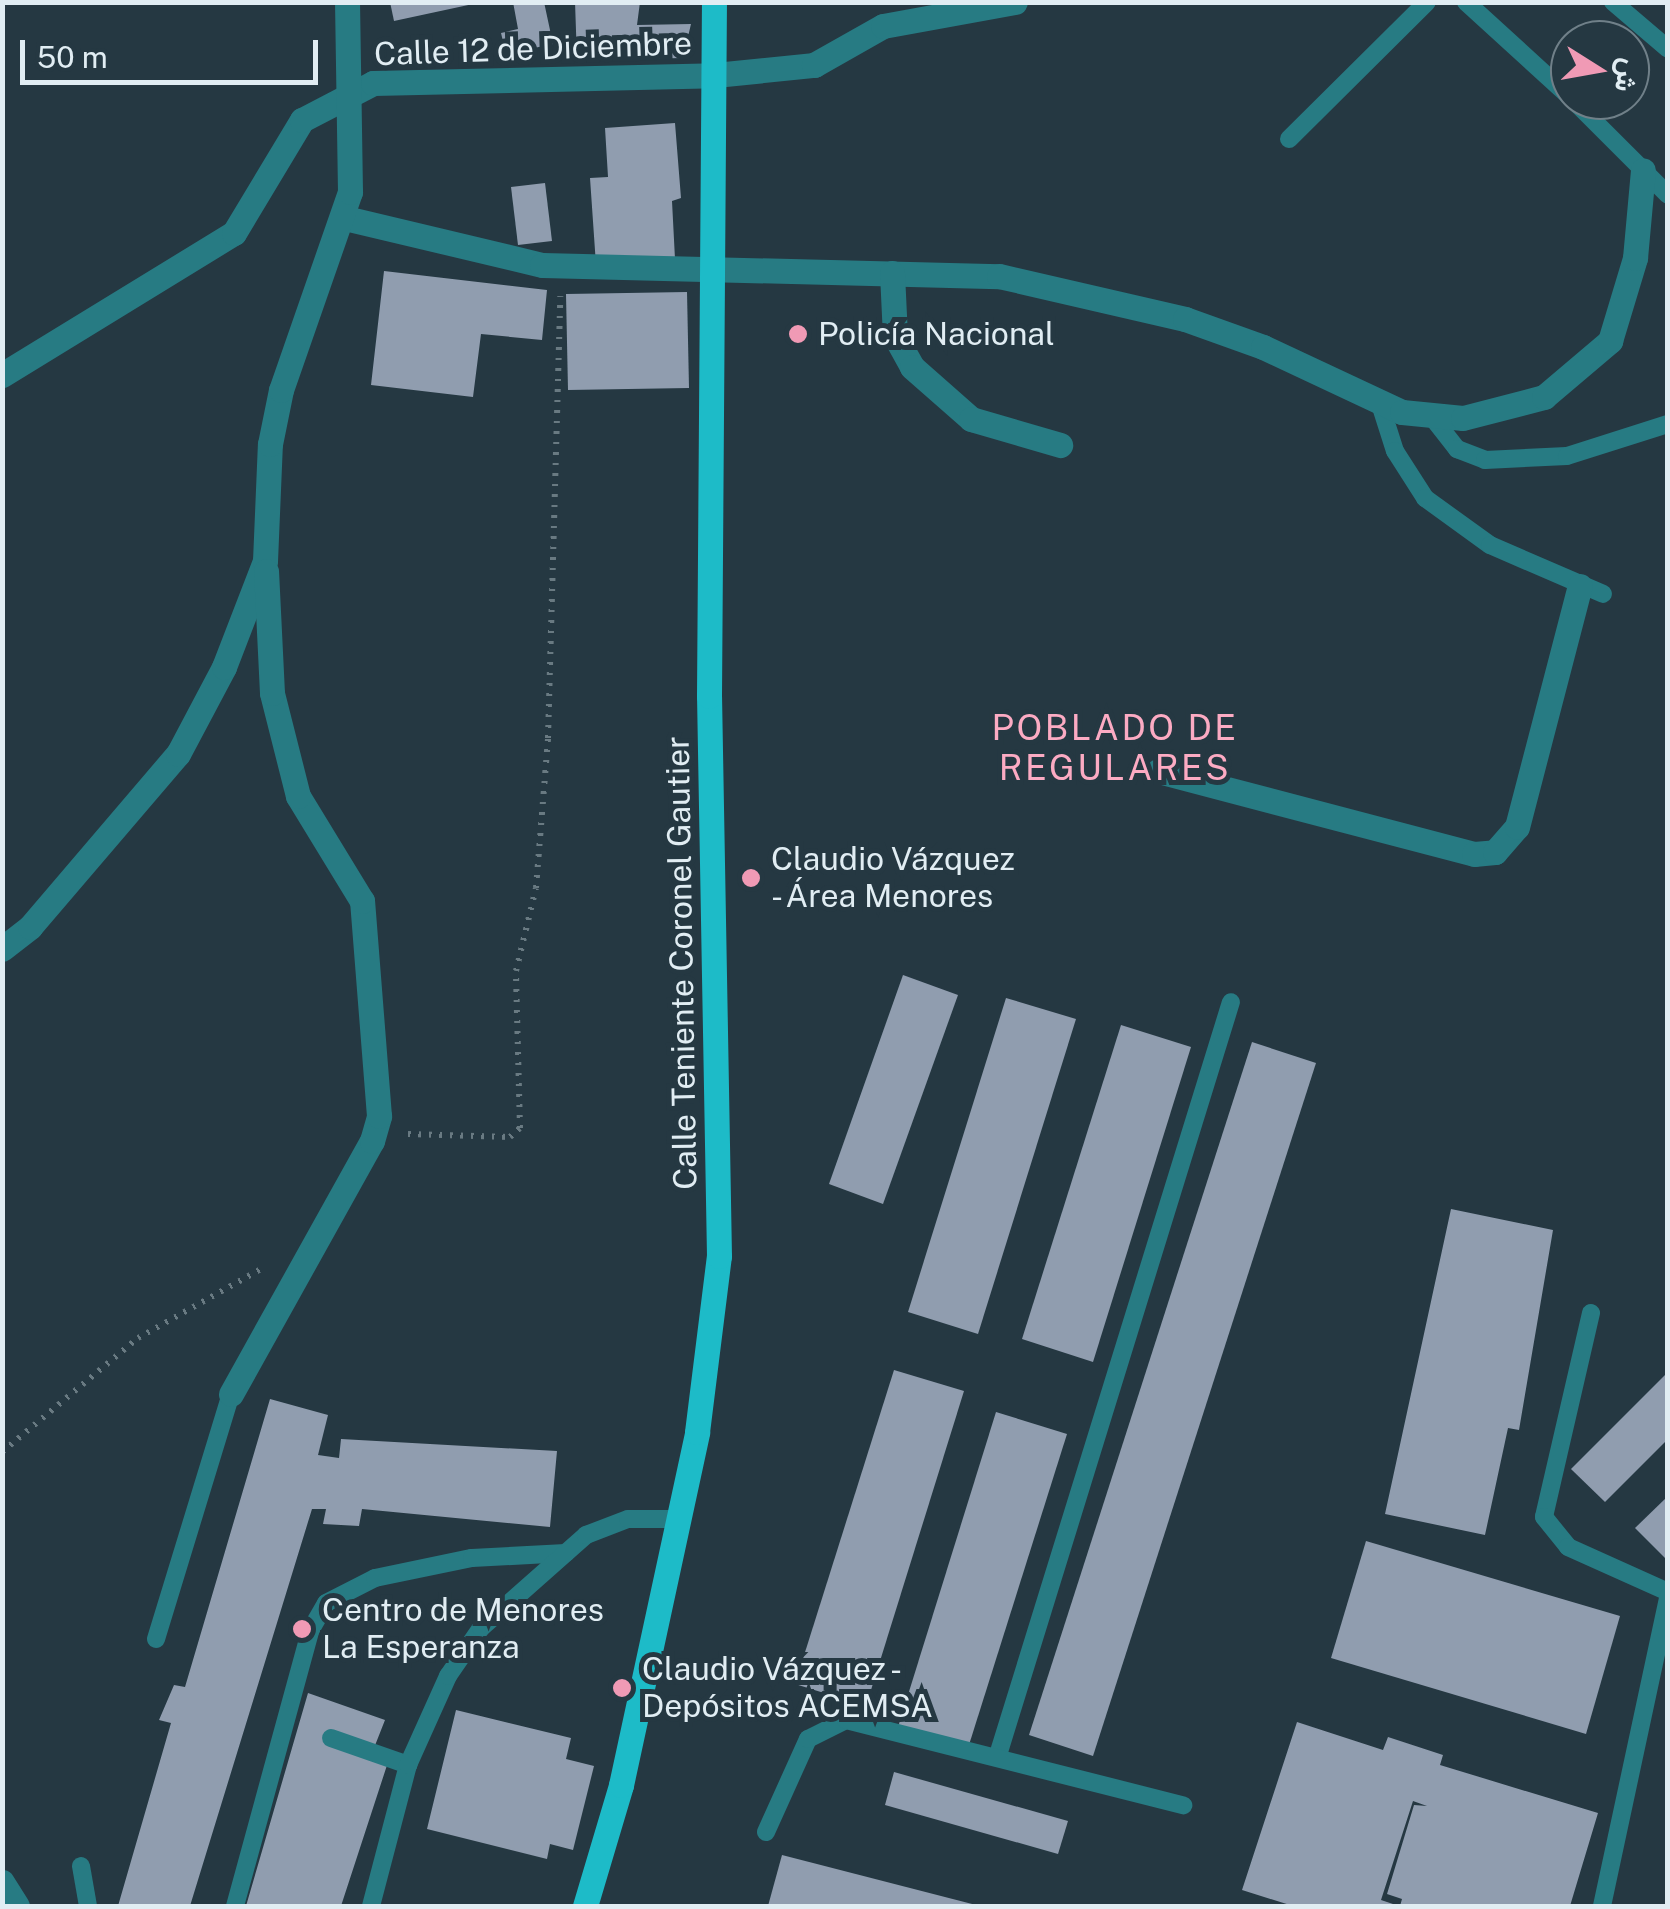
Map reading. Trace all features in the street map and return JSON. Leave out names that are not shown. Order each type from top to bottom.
[{"type":"main road","name":"Calle Teniente Coronel Gautier","points":[[585,1906],[621,1785],[712,1344],[721,1185],[708,696],[714,2]]},
{"type":"street","points":[[2,375],[234,234],[302,120],[353,90],[347,2]]},
{"type":"street","name":"Calle 12 de Diciembre","points":[[2,949],[30,927],[178,754],[224,668],[265,561],[270,444],[282,390],[345,218],[353,90],[386,80],[714,75],[814,65],[883,26],[1016,2]]},
{"type":"street","points":[[345,218],[561,265],[999,276],[1123,302],[1263,347],[1380,404],[1432,418],[1491,415],[1544,398],[1610,341],[1635,258],[1643,170]]},
{"type":"street","points":[[892,274],[896,336],[912,367],[971,419],[1060,445]]},
{"type":"street","points":[[232,1394],[374,1133],[379,1116],[362,901],[298,796],[272,693],[265,561]]},
{"type":"street","points":[[1158,770],[1474,854],[1495,852],[1516,827],[1592,590]]},
{"type":"street","points":[[2,1882],[17,1906]]},
{"type":"lane","points":[[1289,139],[1427,2]]},
{"type":"lane","points":[[1466,2],[1550,79]]},
{"type":"lane","points":[[1613,2],[1668,49]]},
{"type":"lane","points":[[1593,120],[1668,195]]},
{"type":"lane","points":[[1380,404],[1395,451],[1425,498],[1490,545],[1592,590]]},
{"type":"lane","points":[[1432,418],[1457,449],[1485,460],[1566,456],[1668,424]]},
{"type":"lane","points":[[998,1756],[1232,1002]]},
{"type":"lane","points":[[1592,1314],[1544,1517],[1568,1547],[1668,1595],[1602,1906]]},
{"type":"lane","points":[[156,1639],[232,1394]]},
{"type":"lane","points":[[371,1906],[408,1766],[464,1651],[566,1553],[606,1525],[678,1518]]},
{"type":"lane","points":[[235,1906],[310,1631],[326,1603],[374,1578],[472,1558],[566,1553]]},
{"type":"lane","points":[[766,1832],[808,1739],[832,1724],[875,1722],[1184,1805]]},
{"type":"lane","points":[[331,1738],[408,1766]]},
{"type":"lane","points":[[81,1866],[88,1906]]},
{"type":"path","points":[[374,1133],[510,1137],[520,1128],[516,971],[536,888],[548,738],[561,265]]},
{"type":"path","points":[[2,1452],[138,1338],[270,1264]]},
{"type":"building","points":[[390,2],[473,2],[473,4],[394,21]]},
{"type":"building","points":[[513,2],[544,2],[553,44],[506,54],[501,33],[518,29]]},
{"type":"building","points":[[575,2],[640,2],[637,25],[691,24],[683,58],[577,60]]},
{"type":"building","points":[[675,123],[681,198],[672,201],[675,259],[596,265],[590,178],[608,177],[605,128]]},
{"type":"building","points":[[545,183],[552,241],[518,245],[511,187]]},
{"type":"building","points":[[384,271],[547,290],[542,340],[481,334],[473,397],[371,385]]},
{"type":"building","points":[[687,292],[689,388],[568,390],[566,294]]},
{"type":"building","points":[[903,975],[958,995],[883,1204],[829,1184]]},
{"type":"building","points":[[1006,998],[1076,1019],[978,1334],[908,1312]]},
{"type":"building","points":[[1121,1025],[1191,1047],[1093,1362],[1022,1339]]},
{"type":"building","points":[[1252,1042],[1316,1063],[1093,1756],[1029,1735]]},
{"type":"building","points":[[1451,1209],[1553,1230],[1519,1430],[1508,1428],[1485,1535],[1385,1514]]},
{"type":"building","points":[[894,1370],[964,1391],[866,1706],[795,1684]]},
{"type":"building","points":[[1668,1372],[1668,1439],[1605,1502],[1571,1469]]},
{"type":"building","points":[[270,1399],[328,1415],[318,1455],[339,1458],[341,1439],[557,1451],[550,1527],[362,1509],[359,1526],[323,1524],[326,1509],[312,1509],[190,1906],[118,1906],[171,1723],[159,1720],[174,1685],[185,1687]]},
{"type":"building","points":[[996,1412],[1067,1434],[968,1748],[898,1727]]},
{"type":"building","points":[[1668,1496],[1668,1556],[1665,1558],[1635,1528]]},
{"type":"building","points":[[1366,1541],[1620,1616],[1586,1734],[1331,1658]]},
{"type":"building","points":[[308,1693],[385,1720],[374,1748],[391,1753],[341,1906],[246,1906]]},
{"type":"building","points":[[456,1710],[571,1738],[566,1759],[594,1766],[573,1850],[550,1844],[547,1859],[427,1829]]},
{"type":"building","points":[[1297,1722],[1383,1750],[1388,1737],[1443,1755],[1440,1765],[1598,1813],[1570,1906],[1400,1906],[1402,1899],[1387,1894],[1414,1805],[1427,1806],[1413,1801],[1381,1900],[1399,1906],[1293,1906],[1242,1890]]},
{"type":"building","points":[[894,1772],[1068,1821],[1058,1854],[885,1805]]},
{"type":"building","points":[[782,1855],[976,1905],[976,1906],[768,1906]]},
{"type":"place","name":"Policía Nacional","points":[[798,334]]},
{"type":"place","name":"Claudio Vázquez - Área Menores","points":[[751,878]]},
{"type":"place","name":"Centro de Menores La Esperanza","points":[[302,1629]]},
{"type":"place","name":"Claudio Vázquez - Depósitos ACEMSA","points":[[622,1688]]},
{"type":"district","name":"POBLADO DE REGULARES","points":[[1115,748]]}]
